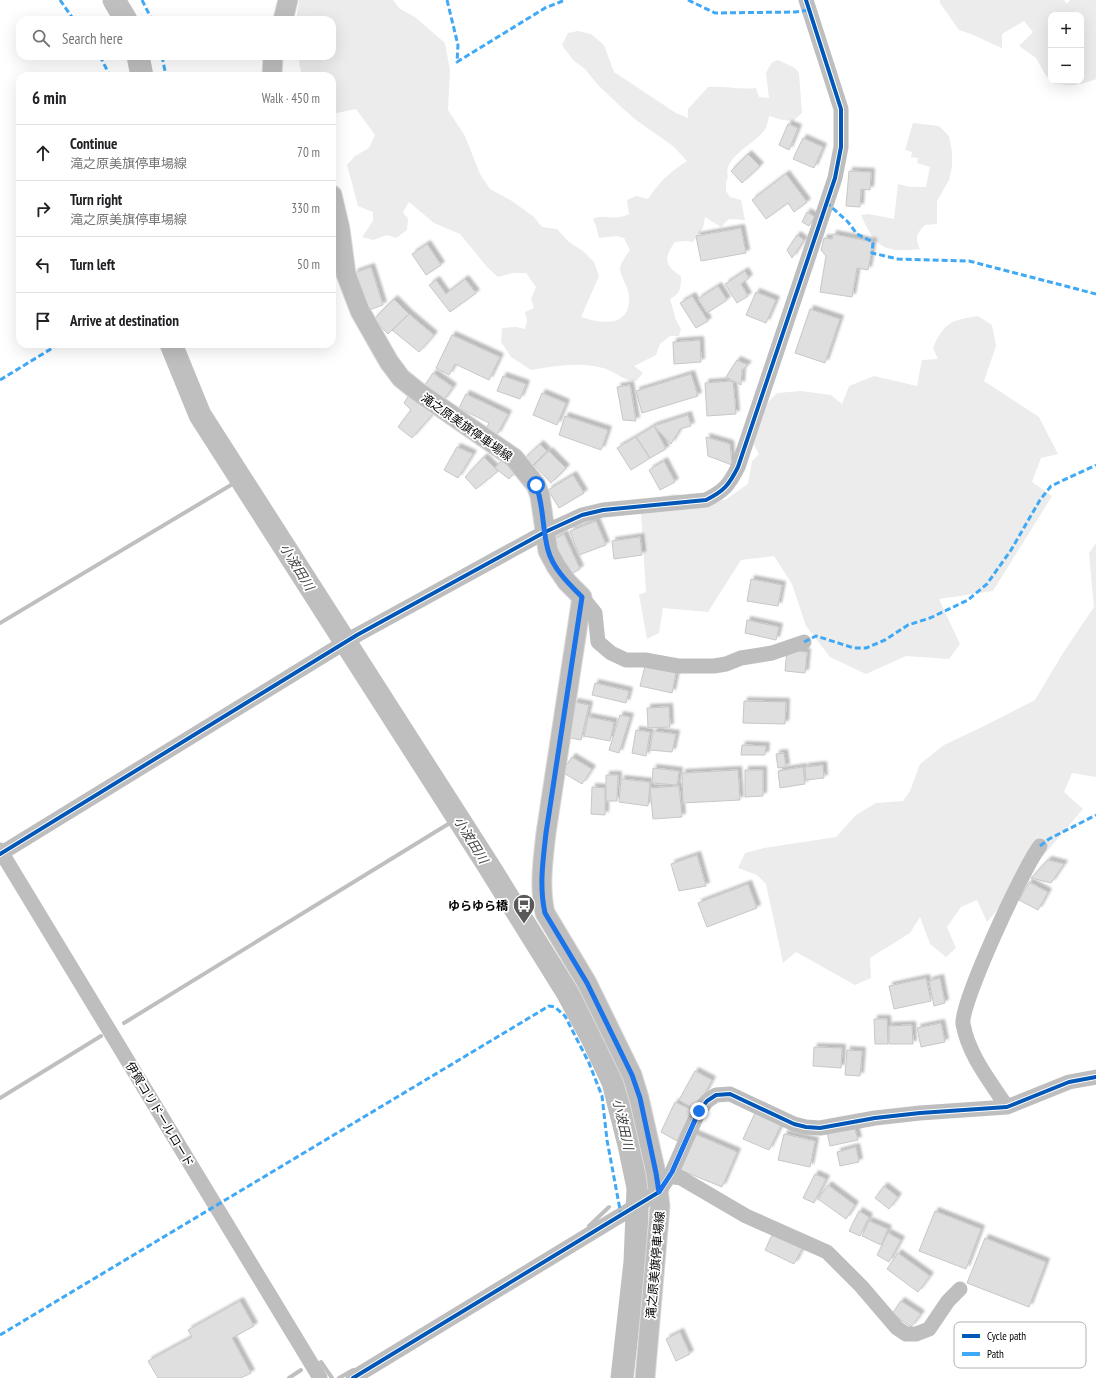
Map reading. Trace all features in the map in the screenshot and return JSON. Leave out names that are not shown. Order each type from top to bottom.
[{"type":"main road","points":[[284,16],[288,0]]},
{"type":"main road","points":[[272,72],[273,60]]},
{"type":"main road","name":"滝之原美旗停車場線","points":[[336,219],[346,274],[360,311],[389,362],[401,378],[417,391],[514,458],[536,485],[540,496],[548,551],[567,582],[582,597],[541,870],[542,901],[545,913],[587,983],[632,1075],[641,1105],[656,1173],[652,1195],[658,1229],[645,1378]]},
{"type":"street","points":[[1,853],[335,650],[357,635],[545,532],[582,515],[603,510],[706,500],[719,494],[729,484],[738,466],[835,178],[841,147],[841,109],[806,0]]},
{"type":"street","points":[[582,597],[595,612],[598,642],[611,654],[626,660],[645,660],[678,666],[714,666],[726,664],[741,658],[772,653],[804,642]]},
{"type":"street","points":[[1007,1107],[972,1053],[963,1023],[973,986],[1003,917],[1032,855],[1040,846]]},
{"type":"street","name":"伊賀コリドールロード","points":[[1,853],[320,1378]]},
{"type":"street","points":[[353,1378],[652,1195],[669,1176],[699,1111],[707,1101],[716,1095],[730,1094],[794,1124],[820,1128],[920,1112],[1007,1107],[1069,1082],[1096,1078]]},
{"type":"street","points":[[669,1176],[681,1178],[746,1216],[827,1252],[861,1286],[897,1328],[906,1334],[916,1334],[929,1329],[948,1301],[960,1289]]},
{"type":"shaded area","points":[[299,0],[393,0],[400,9],[415,17],[445,43],[450,70],[448,110],[465,136],[480,174],[490,189],[512,201],[534,217],[542,227],[557,229],[569,242],[583,251],[594,262],[599,276],[581,317],[598,321],[614,321],[625,313],[628,306],[629,295],[620,267],[630,250],[624,238],[617,236],[599,238],[593,219],[597,217],[614,218],[629,214],[627,200],[636,196],[648,199],[665,178],[687,161],[673,146],[636,120],[619,105],[597,84],[585,69],[573,60],[562,45],[568,33],[578,31],[591,34],[604,45],[614,72],[676,113],[688,118],[688,109],[708,87],[744,89],[756,88],[759,97],[769,98],[766,73],[772,62],[778,60],[795,68],[799,73],[802,113],[793,121],[782,120],[769,116],[767,126],[764,131],[740,152],[730,164],[727,170],[728,177],[726,182],[726,191],[730,197],[741,200],[745,220],[729,219],[721,227],[705,217],[703,228],[693,242],[675,242],[671,248],[667,257],[669,265],[681,276],[681,280],[678,292],[670,299],[676,320],[681,329],[679,336],[670,336],[660,344],[656,355],[634,366],[643,373],[636,381],[624,378],[606,369],[588,365],[559,366],[531,370],[511,357],[501,342],[502,328],[516,327],[525,329],[527,321],[525,312],[534,308],[531,299],[536,287],[526,273],[513,273],[498,277],[487,267],[460,234],[434,223],[409,202],[403,212],[408,219],[407,230],[396,238],[387,235],[373,240],[362,237],[373,221],[373,212],[358,206],[347,165],[355,156],[369,148],[375,135],[356,109],[336,113],[336,72],[301,72],[299,60],[336,60],[336,16],[297,16]]},
{"type":"shaded area","points":[[940,0],[1064,0],[1067,4],[1070,0],[1096,0],[1096,79],[1084,83],[1084,12],[1048,12],[1048,77],[1036,58],[1019,46],[1033,32],[1024,21],[1002,34],[1002,48],[959,30],[940,3]]},
{"type":"shaded area","points":[[1062,84],[1080,84],[1075,85]]},
{"type":"shaded area","points":[[913,123],[939,126],[949,136],[952,152],[952,166],[949,180],[937,201],[937,224],[925,225],[917,236],[917,242],[920,249],[890,249],[883,246],[871,235],[861,215],[869,214],[894,219],[898,184],[910,187],[926,187],[930,167],[917,163],[918,158],[911,157],[912,152],[905,150]]},
{"type":"shaded area","points":[[978,316],[992,325],[996,346],[984,381],[1039,417],[1058,454],[1041,458],[1032,482],[1052,496],[993,591],[939,599],[960,644],[949,659],[906,656],[866,674],[830,657],[806,626],[792,584],[774,556],[741,560],[708,612],[663,608],[659,633],[647,639],[639,595],[646,592],[641,513],[651,499],[673,494],[725,500],[748,484],[752,461],[759,454],[753,443],[765,405],[777,393],[801,391],[831,395],[842,404],[849,386],[874,376],[917,386],[922,360],[938,359],[933,348],[937,339],[945,328],[955,321]]},
{"type":"shaded area","points":[[1096,543],[1096,777],[1072,773],[1064,792],[1083,809],[987,922],[977,900],[961,907],[947,927],[956,948],[946,957],[930,944],[920,917],[910,933],[870,958],[871,978],[855,985],[796,952],[783,963],[766,884],[757,875],[738,868],[745,853],[764,848],[836,837],[856,815],[876,803],[903,801],[910,791],[920,764],[944,745],[1035,700],[1063,653],[1094,607],[1089,553]]},
{"type":"building","points":[[788,124],[798,128],[789,150],[779,145]]},
{"type":"building","points":[[803,138],[823,147],[814,168],[793,159]]},
{"type":"building","points":[[748,154],[760,166],[742,183],[731,171]]},
{"type":"building","points":[[849,171],[871,172],[870,190],[861,189],[860,207],[846,206]]},
{"type":"building","points":[[786,174],[807,202],[794,212],[788,203],[766,219],[752,200]]},
{"type":"building","points":[[807,212],[815,217],[809,226],[802,222]]},
{"type":"building","points":[[741,228],[746,253],[701,261],[696,236]]},
{"type":"building","points":[[833,234],[873,242],[868,270],[857,268],[852,297],[820,292],[826,256],[821,250],[824,238],[832,239]]},
{"type":"building","points":[[797,235],[804,240],[792,258],[787,250]]},
{"type":"building","points":[[427,244],[441,265],[426,275],[412,254]]},
{"type":"building","points":[[371,267],[383,305],[366,311],[354,273]]},
{"type":"building","points":[[745,271],[749,278],[741,284],[748,296],[737,303],[725,284]]},
{"type":"building","points":[[465,279],[476,293],[450,312],[429,285],[436,280],[446,294]]},
{"type":"building","points":[[718,286],[727,300],[707,313],[698,299]]},
{"type":"building","points":[[756,292],[776,300],[766,323],[746,315]]},
{"type":"building","points":[[692,296],[708,321],[696,328],[680,303]]},
{"type":"building","points":[[394,299],[409,314],[388,334],[374,319]]},
{"type":"building","points":[[810,309],[840,319],[825,363],[795,353]]},
{"type":"building","points":[[409,314],[434,335],[419,352],[392,330]]},
{"type":"building","points":[[452,335],[500,357],[489,380],[455,364],[449,375],[436,368]]},
{"type":"building","points":[[700,340],[701,362],[674,364],[673,342]]},
{"type":"building","points":[[737,360],[748,365],[742,370],[741,385],[726,377]]},
{"type":"building","points":[[433,373],[453,387],[443,401],[423,388]]},
{"type":"building","points":[[691,374],[698,396],[642,413],[636,391]]},
{"type":"building","points":[[503,376],[526,384],[520,399],[497,391]]},
{"type":"building","points":[[733,381],[736,414],[707,416],[705,383]]},
{"type":"building","points":[[630,385],[636,421],[623,420],[617,387]]},
{"type":"building","points":[[542,393],[566,403],[557,425],[533,415]]},
{"type":"building","points":[[466,394],[508,414],[497,435],[486,429],[489,423],[459,408]]},
{"type":"building","points":[[409,395],[434,413],[412,438],[398,427],[411,410],[404,403]]},
{"type":"building","points":[[688,415],[691,426],[680,429],[671,444],[654,426]]},
{"type":"building","points":[[565,416],[608,430],[601,450],[559,435]]},
{"type":"building","points":[[654,426],[666,449],[650,458],[636,437]]},
{"type":"building","points":[[636,437],[650,458],[631,470],[617,448]]},
{"type":"building","points":[[706,437],[730,444],[732,465],[708,456]]},
{"type":"building","points":[[540,444],[547,451],[531,467],[524,459]]},
{"type":"building","points":[[457,447],[473,454],[458,478],[444,470]]},
{"type":"building","points":[[549,451],[566,468],[551,483],[534,465]]},
{"type":"building","points":[[484,457],[498,471],[476,489],[465,477]]},
{"type":"building","points":[[503,459],[516,471],[509,479],[495,468]]},
{"type":"building","points":[[664,461],[675,482],[660,490],[649,470]]},
{"type":"building","points":[[573,475],[584,493],[559,508],[548,490]]},
{"type":"building","points":[[596,521],[606,545],[579,555],[570,531]]},
{"type":"building","points":[[564,534],[580,569],[569,575],[552,540]]},
{"type":"building","points":[[640,537],[642,555],[614,559],[612,541]]},
{"type":"building","points":[[751,579],[782,585],[778,606],[747,601]]},
{"type":"building","points":[[747,620],[779,627],[776,640],[745,633]]},
{"type":"building","points":[[787,650],[807,652],[805,673],[785,671]]},
{"type":"building","points":[[646,662],[677,668],[672,693],[640,686]]},
{"type":"building","points":[[595,683],[629,691],[626,703],[592,695]]},
{"type":"building","points":[[744,701],[786,702],[785,724],[743,723]]},
{"type":"building","points":[[574,702],[589,705],[581,740],[566,737]]},
{"type":"building","points":[[669,707],[670,727],[648,728],[647,708]]},
{"type":"building","points":[[620,715],[630,717],[619,753],[609,750]]},
{"type":"building","points":[[588,717],[614,722],[610,741],[584,736]]},
{"type":"building","points":[[636,730],[650,732],[646,756],[632,753]]},
{"type":"building","points":[[653,731],[676,734],[672,752],[650,750]]},
{"type":"building","points":[[742,745],[766,746],[765,755],[741,755]]},
{"type":"building","points":[[784,753],[786,767],[778,768],[776,754]]},
{"type":"building","points":[[572,757],[592,769],[582,784],[562,772]]},
{"type":"building","points":[[823,765],[824,778],[806,780],[805,767]]},
{"type":"building","points":[[803,767],[805,784],[780,788],[778,771]]},
{"type":"building","points":[[653,768],[679,771],[677,785],[652,783]]},
{"type":"building","points":[[738,770],[740,800],[683,803],[682,773]]},
{"type":"building","points":[[745,770],[763,770],[763,796],[745,797]]},
{"type":"building","points":[[606,775],[618,775],[617,801],[606,801]]},
{"type":"building","points":[[621,779],[650,782],[648,806],[619,802]]},
{"type":"building","points":[[679,786],[682,817],[653,819],[650,788]]},
{"type":"building","points":[[592,787],[605,788],[605,815],[591,814]]},
{"type":"building","points":[[697,855],[706,886],[679,891],[671,864]]},
{"type":"building","points":[[1048,860],[1064,864],[1051,883],[1031,878]]},
{"type":"building","points":[[1029,882],[1048,892],[1038,910],[1019,900]]},
{"type":"building","points":[[748,884],[757,908],[707,927],[698,903]]},
{"type":"building","points":[[926,978],[931,1001],[894,1009],[889,986]]},
{"type":"building","points":[[940,978],[945,1003],[934,1006],[929,981]]},
{"type":"building","points":[[874,1019],[887,1019],[888,1044],[875,1044]]},
{"type":"building","points":[[941,1023],[945,1042],[921,1047],[917,1028]]},
{"type":"building","points":[[912,1025],[913,1044],[889,1044],[889,1026]]},
{"type":"building","points":[[814,1047],[842,1048],[841,1068],[813,1066]]},
{"type":"building","points":[[847,1050],[862,1051],[860,1076],[845,1075]]},
{"type":"building","points":[[695,1071],[712,1080],[696,1110],[679,1100]]},
{"type":"building","points":[[675,1102],[692,1110],[677,1141],[661,1132]]},
{"type":"building","points":[[755,1113],[781,1125],[769,1150],[743,1139]]},
{"type":"building","points":[[854,1126],[858,1140],[830,1146],[827,1132]]},
{"type":"building","points":[[693,1133],[737,1152],[722,1187],[678,1169]]},
{"type":"building","points":[[784,1134],[815,1141],[810,1167],[778,1160]]},
{"type":"building","points":[[856,1147],[859,1162],[840,1166],[837,1152]]},
{"type":"building","points":[[815,1174],[826,1179],[814,1203],[803,1198]]},
{"type":"building","points":[[828,1185],[855,1205],[846,1219],[818,1199]]},
{"type":"building","points":[[884,1186],[898,1197],[889,1209],[875,1198]]},
{"type":"building","points":[[859,1211],[869,1217],[860,1236],[849,1231]]},
{"type":"building","points":[[935,1211],[981,1229],[966,1269],[919,1251]]},
{"type":"building","points":[[869,1221],[888,1229],[881,1245],[862,1236]]},
{"type":"building","points":[[774,1231],[804,1245],[794,1264],[765,1250]]},
{"type":"building","points":[[888,1233],[901,1240],[889,1262],[877,1255]]},
{"type":"building","points":[[985,1238],[1046,1262],[1029,1307],[967,1283]]},
{"type":"building","points":[[898,1253],[930,1276],[918,1292],[887,1269]]},
{"type":"building","points":[[240,1301],[254,1326],[232,1338],[251,1373],[241,1378],[158,1378],[148,1361],[192,1337],[188,1330]]},
{"type":"building","points":[[901,1301],[921,1314],[911,1327],[892,1314]]},
{"type":"building","points":[[680,1332],[690,1354],[676,1361],[666,1339]]},
{"type":"waterway","name":"小波田川","points":[[114,0],[124,16]]},
{"type":"waterway","name":"小波田川","points":[[139,60],[141,72]]},
{"type":"waterway","name":"小波田川","points":[[173,348],[200,415],[488,865],[567,992],[592,1038],[613,1082],[638,1188],[635,1262],[622,1378]]},
{"type":"waterway","points":[[0,623],[241,479]]},
{"type":"waterway","points":[[124,1023],[458,818]]},
{"type":"waterway","points":[[0,1098],[101,1036]]},
{"type":"waterway","points":[[589,1226],[609,1207]]},
{"type":"waterway","points":[[321,1362],[332,1378]]},
{"type":"waterway","points":[[289,1378],[301,1370]]},
{"type":"waterway","points":[[339,1378],[353,1370]]},
{"type":"marked path","points":[[60,0],[71,16]]},
{"type":"marked path","points":[[142,0],[150,16]]},
{"type":"marked path","points":[[447,0],[458,45],[457,62],[545,8],[565,0]]},
{"type":"marked path","points":[[688,0],[715,13],[795,12],[810,10]]},
{"type":"marked path","points":[[102,60],[108,72]]},
{"type":"marked path","points":[[163,60],[165,72]]},
{"type":"marked path","points":[[826,202],[848,222],[857,234],[873,242],[872,253],[898,259],[969,261],[1096,294]]},
{"type":"marked path","points":[[0,380],[52,348]]},
{"type":"marked path","points":[[804,642],[816,636],[854,648],[866,648],[885,640],[908,625],[930,618],[968,600],[987,584],[1011,550],[1040,500],[1051,486],[1096,465]]},
{"type":"marked path","points":[[1040,846],[1049,839],[1096,815]]},
{"type":"marked path","points":[[0,1335],[549,1006],[555,1007],[565,1016],[589,1063],[602,1096],[607,1140],[621,1215]]},
{"type":"cycle path","points":[[0,854],[357,635],[545,532],[582,515],[603,510],[706,500],[717,494],[725,487],[738,467],[835,178],[841,147],[841,109],[806,0]]},
{"type":"cycle path","points":[[353,1378],[659,1192],[672,1172],[699,1111],[707,1101],[716,1095],[730,1094],[794,1124],[820,1128],[875,1118],[920,1113],[1007,1107],[1069,1082],[1096,1077]]},
{"type":"place","name":"ゆらゆら橋","points":[[524,924]]},
{"type":"route","points":[[536,485],[540,496],[548,551],[567,582],[582,597],[541,870],[542,901],[545,913],[587,983],[632,1075],[640,1098],[659,1192],[672,1172],[699,1111]]}]
